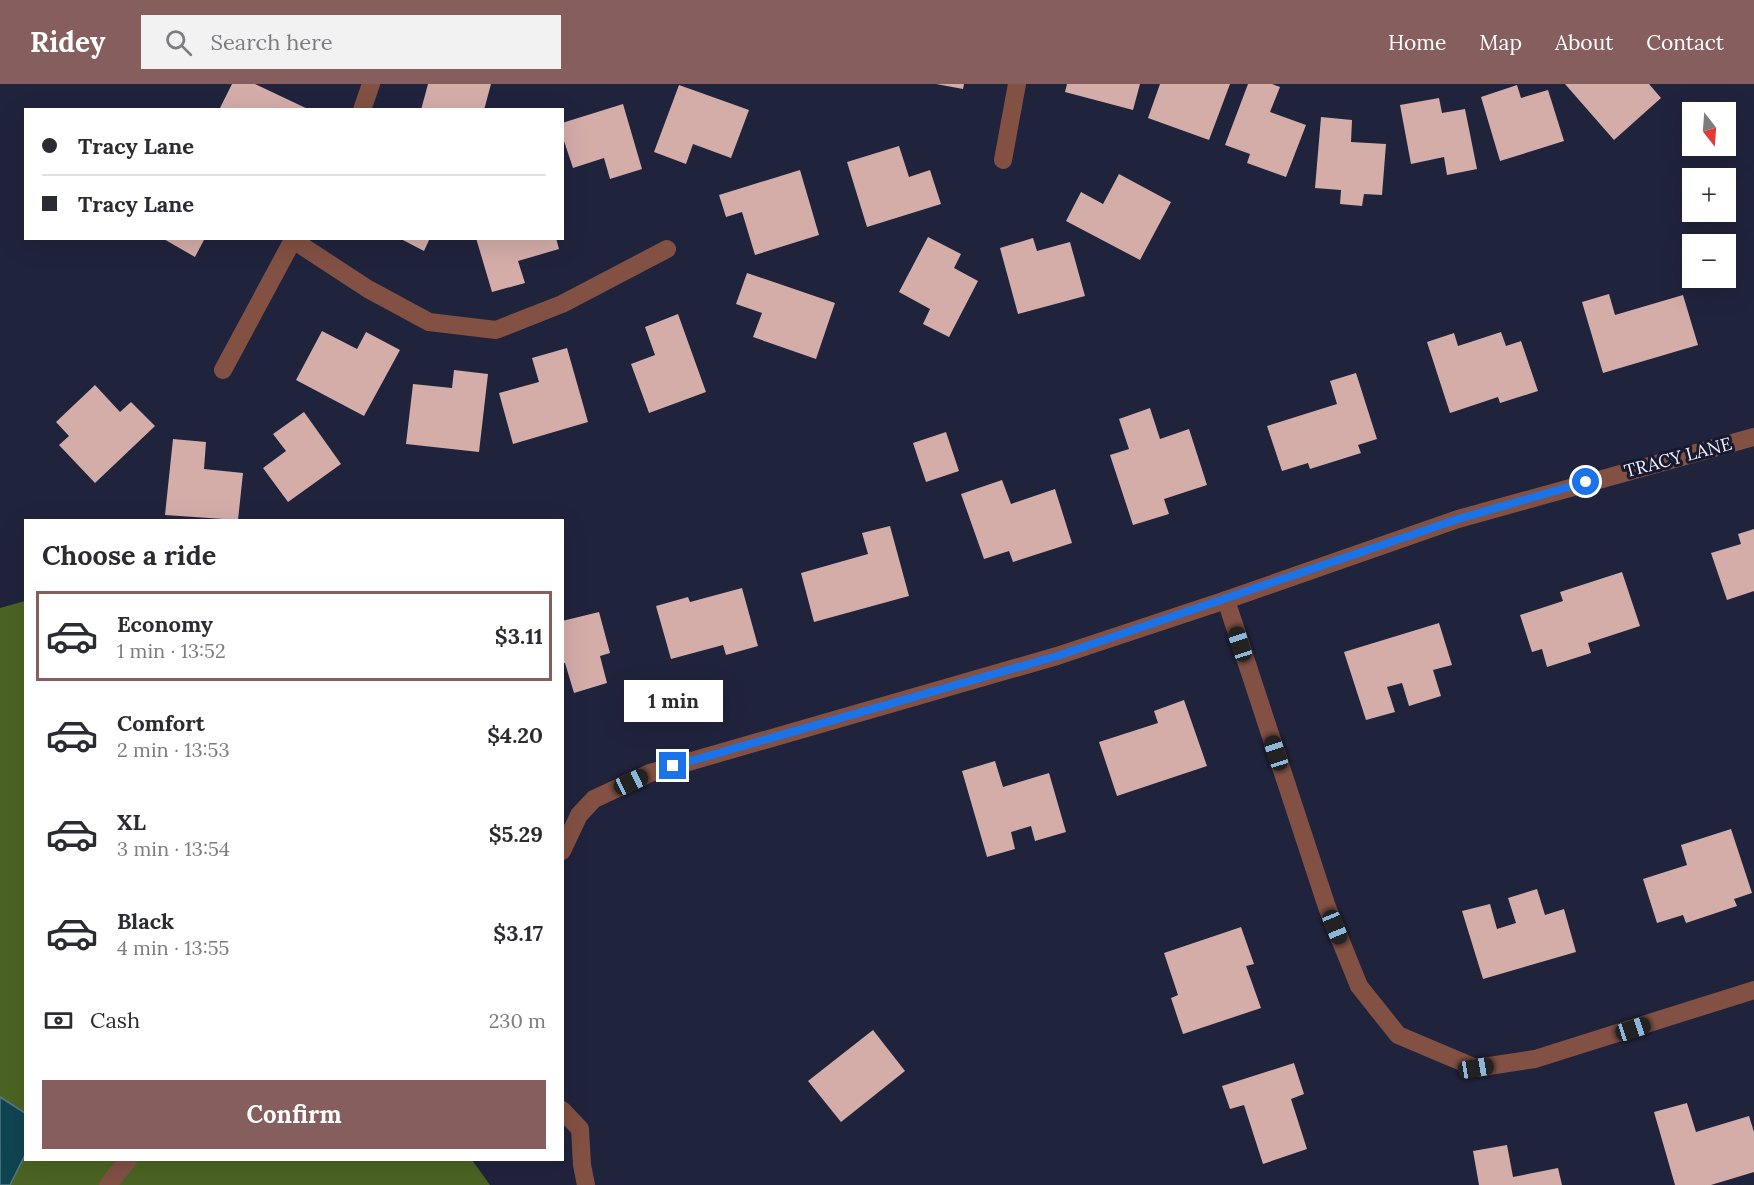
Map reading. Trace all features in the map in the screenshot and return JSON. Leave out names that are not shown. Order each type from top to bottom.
[{"type":"street","points":[[363,108],[371,84]]},
{"type":"street","points":[[1002,160],[1017,84]]},
{"type":"street","points":[[223,370],[292,240]]},
{"type":"street","points":[[294,240],[368,289],[429,322],[496,330],[562,304],[667,249]]},
{"type":"street","name":"TRACY LANE","points":[[564,847],[579,815],[594,799],[650,773],[1057,656],[1458,519],[1754,436]]},
{"type":"street","points":[[1226,600],[1331,917],[1359,986],[1398,1035],[1476,1068],[1535,1059],[1754,990]]},
{"type":"street","points":[[564,1112],[580,1129],[582,1165],[586,1185]]},
{"type":"street","points":[[108,1185],[127,1161]]},
{"type":"green space","points":[[24,601],[24,1161],[473,1161],[490,1185],[0,1185],[0,608]]},
{"type":"shaded area","points":[[0,1097],[24,1112],[24,1157],[10,1185],[0,1185]]},
{"type":"building","points":[[232,84],[255,84],[306,108],[220,108]]},
{"type":"building","points":[[428,84],[491,84],[485,108],[422,108]]},
{"type":"building","points":[[936,84],[964,84],[963,89]]},
{"type":"building","points":[[1067,84],[1140,84],[1133,110],[1065,92]]},
{"type":"building","points":[[1160,84],[1230,84],[1209,140],[1148,118]]},
{"type":"building","points":[[1248,84],[1272,84],[1280,87],[1270,112],[1306,125],[1286,177],[1247,163],[1250,154],[1225,145]]},
{"type":"building","points":[[1565,84],[1649,84],[1661,98],[1614,140]]},
{"type":"building","points":[[679,85],[749,110],[731,158],[693,144],[686,164],[654,152]]},
{"type":"building","points":[[1517,85],[1521,98],[1548,90],[1564,141],[1500,161],[1481,97]]},
{"type":"building","points":[[1439,98],[1442,113],[1465,109],[1477,169],[1447,175],[1444,157],[1411,164],[1400,105]]},
{"type":"building","points":[[623,104],[642,169],[610,179],[604,158],[573,168],[564,141],[564,122]]},
{"type":"building","points":[[1321,117],[1352,120],[1351,142],[1386,144],[1382,195],[1364,194],[1362,206],[1340,204],[1341,190],[1315,188]]},
{"type":"building","points":[[899,146],[909,177],[930,170],[941,204],[867,227],[847,162]]},
{"type":"building","points":[[800,170],[819,235],[755,255],[742,212],[726,217],[719,195]]},
{"type":"building","points":[[1119,174],[1171,202],[1140,260],[1066,221],[1081,192],[1103,204]]},
{"type":"building","points":[[928,237],[961,254],[954,268],[978,281],[949,337],[923,324],[930,309],[899,292]]},
{"type":"building","points":[[1033,238],[1037,251],[1070,242],[1085,296],[1018,314],[1000,248]]},
{"type":"building","points":[[165,240],[204,240],[195,257]]},
{"type":"building","points":[[403,240],[429,240],[424,251]]},
{"type":"building","points":[[477,240],[557,240],[559,249],[518,261],[525,283],[492,292]]},
{"type":"building","points":[[747,273],[835,303],[816,359],[753,337],[762,313],[736,304]]},
{"type":"building","points":[[1609,294],[1615,315],[1683,295],[1698,345],[1603,373],[1582,302]]},
{"type":"building","points":[[678,314],[706,392],[649,413],[631,364],[655,355],[645,327]]},
{"type":"building","points":[[322,331],[357,349],[366,332],[400,350],[364,416],[296,380]]},
{"type":"building","points":[[1501,332],[1506,346],[1521,341],[1538,391],[1500,403],[1498,397],[1450,413],[1427,342],[1454,333],[1458,346]]},
{"type":"building","points":[[567,348],[588,422],[513,444],[499,393],[539,382],[532,358]]},
{"type":"building","points":[[454,370],[488,374],[479,452],[406,444],[413,384],[452,388]]},
{"type":"building","points":[[1356,373],[1377,439],[1358,445],[1361,453],[1310,469],[1308,463],[1282,471],[1267,426],[1337,404],[1330,381]]},
{"type":"building","points":[[95,385],[120,412],[131,402],[155,426],[95,483],[59,445],[69,436],[56,422]]},
{"type":"building","points":[[1150,408],[1160,439],[1189,429],[1207,485],[1164,499],[1169,514],[1133,525],[1110,455],[1129,449],[1119,419]]},
{"type":"building","points":[[304,412],[341,464],[288,502],[263,468],[286,451],[273,434]]},
{"type":"building","points":[[946,432],[959,471],[926,482],[913,443]]},
{"type":"building","points":[[173,439],[206,442],[204,469],[243,473],[238,519],[165,515]]},
{"type":"building","points":[[1002,480],[1011,504],[1055,489],[1072,543],[1013,562],[1009,551],[984,559],[961,494]]},
{"type":"building","points":[[890,526],[909,596],[814,622],[801,573],[868,554],[862,533]]},
{"type":"building","points":[[1754,529],[1754,591],[1727,600],[1711,553],[1741,544],[1738,534]]},
{"type":"building","points":[[1622,572],[1640,626],[1588,643],[1591,653],[1547,667],[1542,649],[1532,652],[1520,615],[1563,601],[1560,592]]},
{"type":"building","points":[[742,588],[758,646],[726,655],[723,645],[671,659],[656,606],[688,597],[690,602]]},
{"type":"building","points":[[599,612],[610,653],[600,656],[607,683],[574,693],[564,663],[564,621]]},
{"type":"building","points":[[1439,623],[1452,665],[1433,670],[1441,696],[1409,706],[1402,683],[1387,687],[1395,712],[1366,720],[1344,652]]},
{"type":"building","points":[[1184,700],[1207,766],[1117,796],[1099,742],[1158,723],[1154,711]]},
{"type":"building","points":[[995,761],[1003,787],[1049,773],[1066,832],[1035,841],[1031,826],[1011,832],[1015,849],[987,857],[962,771]]},
{"type":"building","points":[[1731,829],[1752,893],[1734,899],[1737,906],[1686,923],[1683,915],[1657,923],[1643,879],[1687,865],[1681,845]]},
{"type":"building","points":[[1537,889],[1545,915],[1564,909],[1576,952],[1483,979],[1462,911],[1490,904],[1497,929],[1516,923],[1508,898]]},
{"type":"building","points":[[1241,927],[1254,964],[1246,966],[1261,1008],[1183,1034],[1171,998],[1178,995],[1164,953]]},
{"type":"building","points":[[873,1030],[905,1071],[841,1122],[808,1081]]},
{"type":"building","points":[[1294,1063],[1304,1094],[1291,1099],[1307,1149],[1263,1164],[1244,1105],[1230,1109],[1222,1086]]},
{"type":"building","points":[[1687,1103],[1696,1132],[1749,1116],[1754,1132],[1754,1172],[1711,1185],[1675,1185],[1654,1112]]},
{"type":"building","points":[[1507,1145],[1513,1177],[1558,1168],[1562,1185],[1479,1185],[1473,1151]]},
{"type":"route","points":[[673,766],[1057,656],[1458,519],[1586,482]]}]
